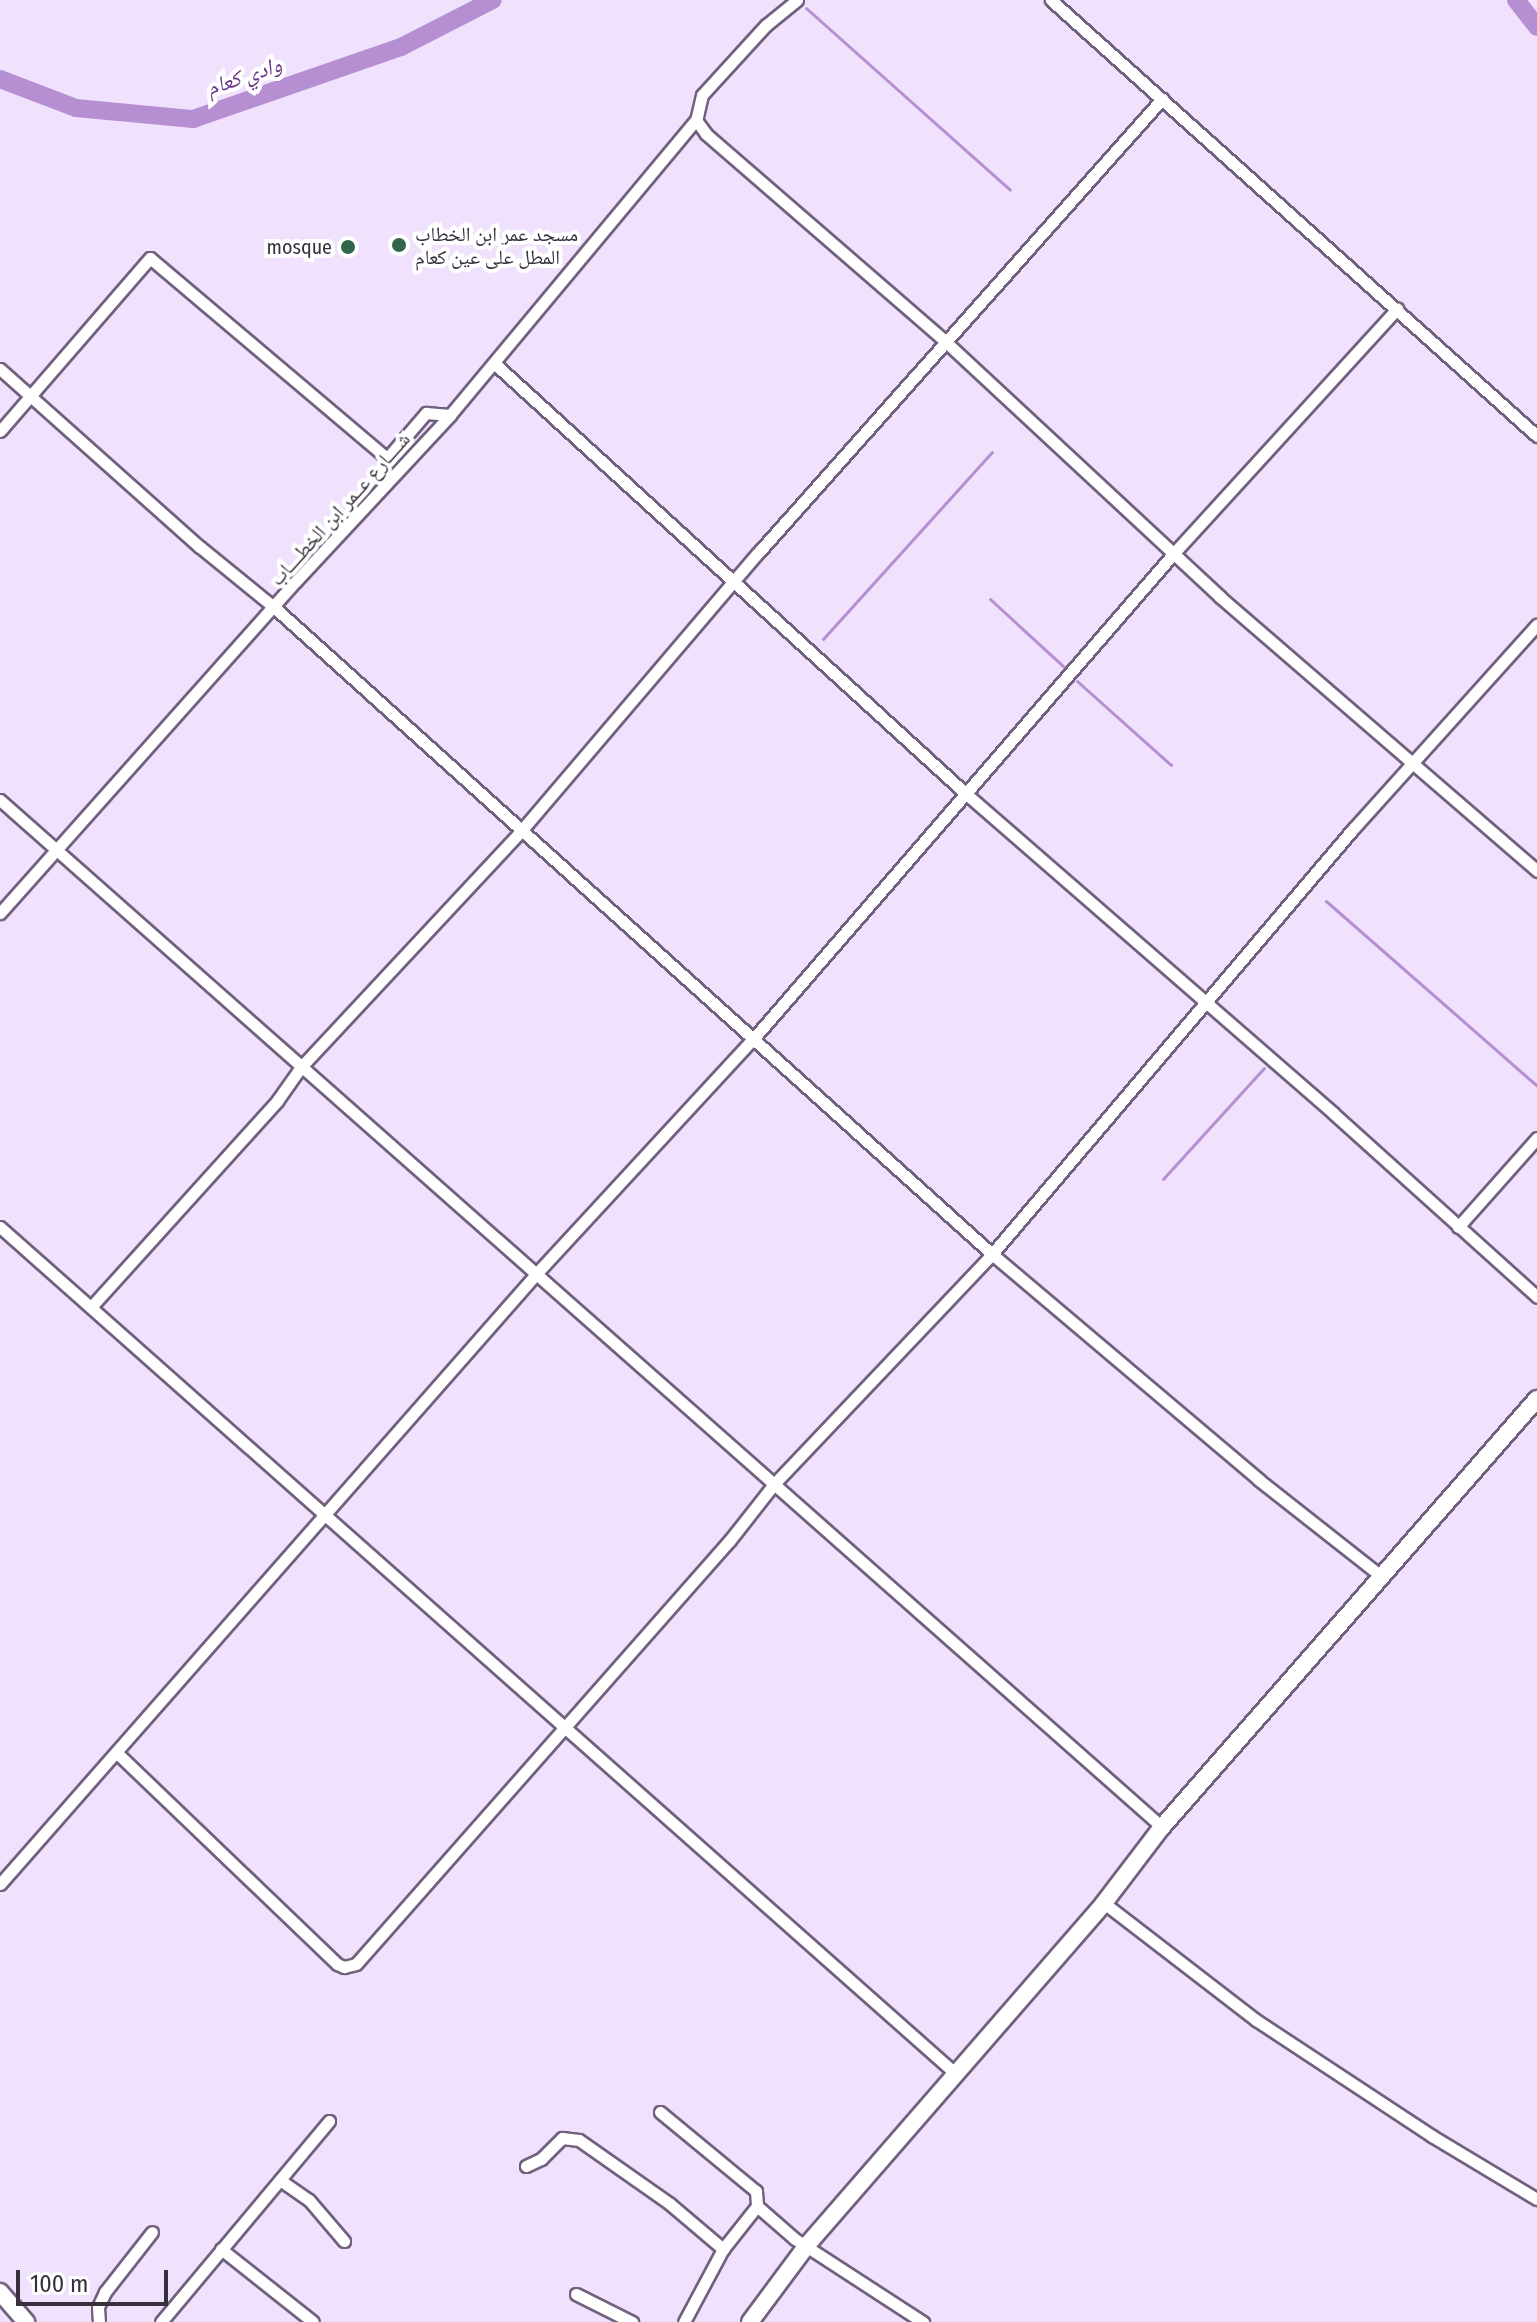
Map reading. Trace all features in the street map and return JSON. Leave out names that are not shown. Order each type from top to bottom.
[{"type":"main road","points":[[750,2322],[808,2244],[1104,1903],[1162,1827],[1537,1399]]},
{"type":"main road","points":[[0,2292],[26,2322]]},
{"type":"street","name":"شــــارع عــمر ابن الخطــــاب","points":[[0,913],[450,415],[696,120],[702,95],[766,25],[797,0]]},
{"type":"street","points":[[1051,0],[1537,436]]},
{"type":"street","points":[[91,1307],[277,1101],[301,1067],[521,831],[734,581],[1162,99]]},
{"type":"street","points":[[696,120],[706,134],[947,343],[1220,597],[1537,871]]},
{"type":"street","points":[[0,431],[150,258],[384,456],[389,456],[426,413],[450,415]]},
{"type":"street","points":[[0,1884],[536,1274],[754,1038],[1174,553],[1397,309]]},
{"type":"street","points":[[494,363],[964,792],[1537,1297]]},
{"type":"street","points":[[0,369],[275,608],[992,1254],[1259,1480],[1381,1576]]},
{"type":"street","points":[[116,1752],[344,1967],[356,1964],[566,1727],[774,1484],[992,1254],[1353,829],[1537,625]]},
{"type":"street","points":[[0,800],[1162,1827]]},
{"type":"street","points":[[1458,1227],[1537,1138]]},
{"type":"street","points":[[0,1227],[955,2073]]},
{"type":"street","points":[[1104,1903],[1256,2020],[1432,2136],[1537,2199]]},
{"type":"street","points":[[660,2112],[756,2191],[757,2206],[723,2249],[684,2322]]},
{"type":"street","points":[[161,2322],[329,2121]]},
{"type":"street","points":[[526,2166],[541,2159],[562,2138],[573,2137],[670,2204],[723,2249]]},
{"type":"street","points":[[280,2180],[309,2200],[344,2241]]},
{"type":"street","points":[[757,2206],[795,2239],[808,2244],[923,2322]]},
{"type":"street","points":[[99,2322],[98,2307],[105,2292],[152,2232]]},
{"type":"street","points":[[221,2249],[313,2322]]},
{"type":"street","points":[[576,2294],[632,2322]]},
{"type":"waterway","name":"وادي كعام","points":[[0,79],[76,108],[193,119],[401,47],[493,0]]},
{"type":"waterway","name":"وادي كعام","points":[[1516,0],[1537,27]]},
{"type":"waterway","points":[[806,8],[1010,190]]},
{"type":"waterway","points":[[823,639],[992,452]]},
{"type":"waterway","points":[[990,599],[1066,669]]},
{"type":"waterway","points":[[1077,681],[1171,765]]},
{"type":"waterway","points":[[1326,901],[1537,1086]]},
{"type":"waterway","points":[[1163,1179],[1264,1068]]},
{"type":"place","name":"مسجد عمر ابن الخطاب المطل على عين كعام","points":[[399,245]]},
{"type":"place","name":"mosque","points":[[348,247]]}]
